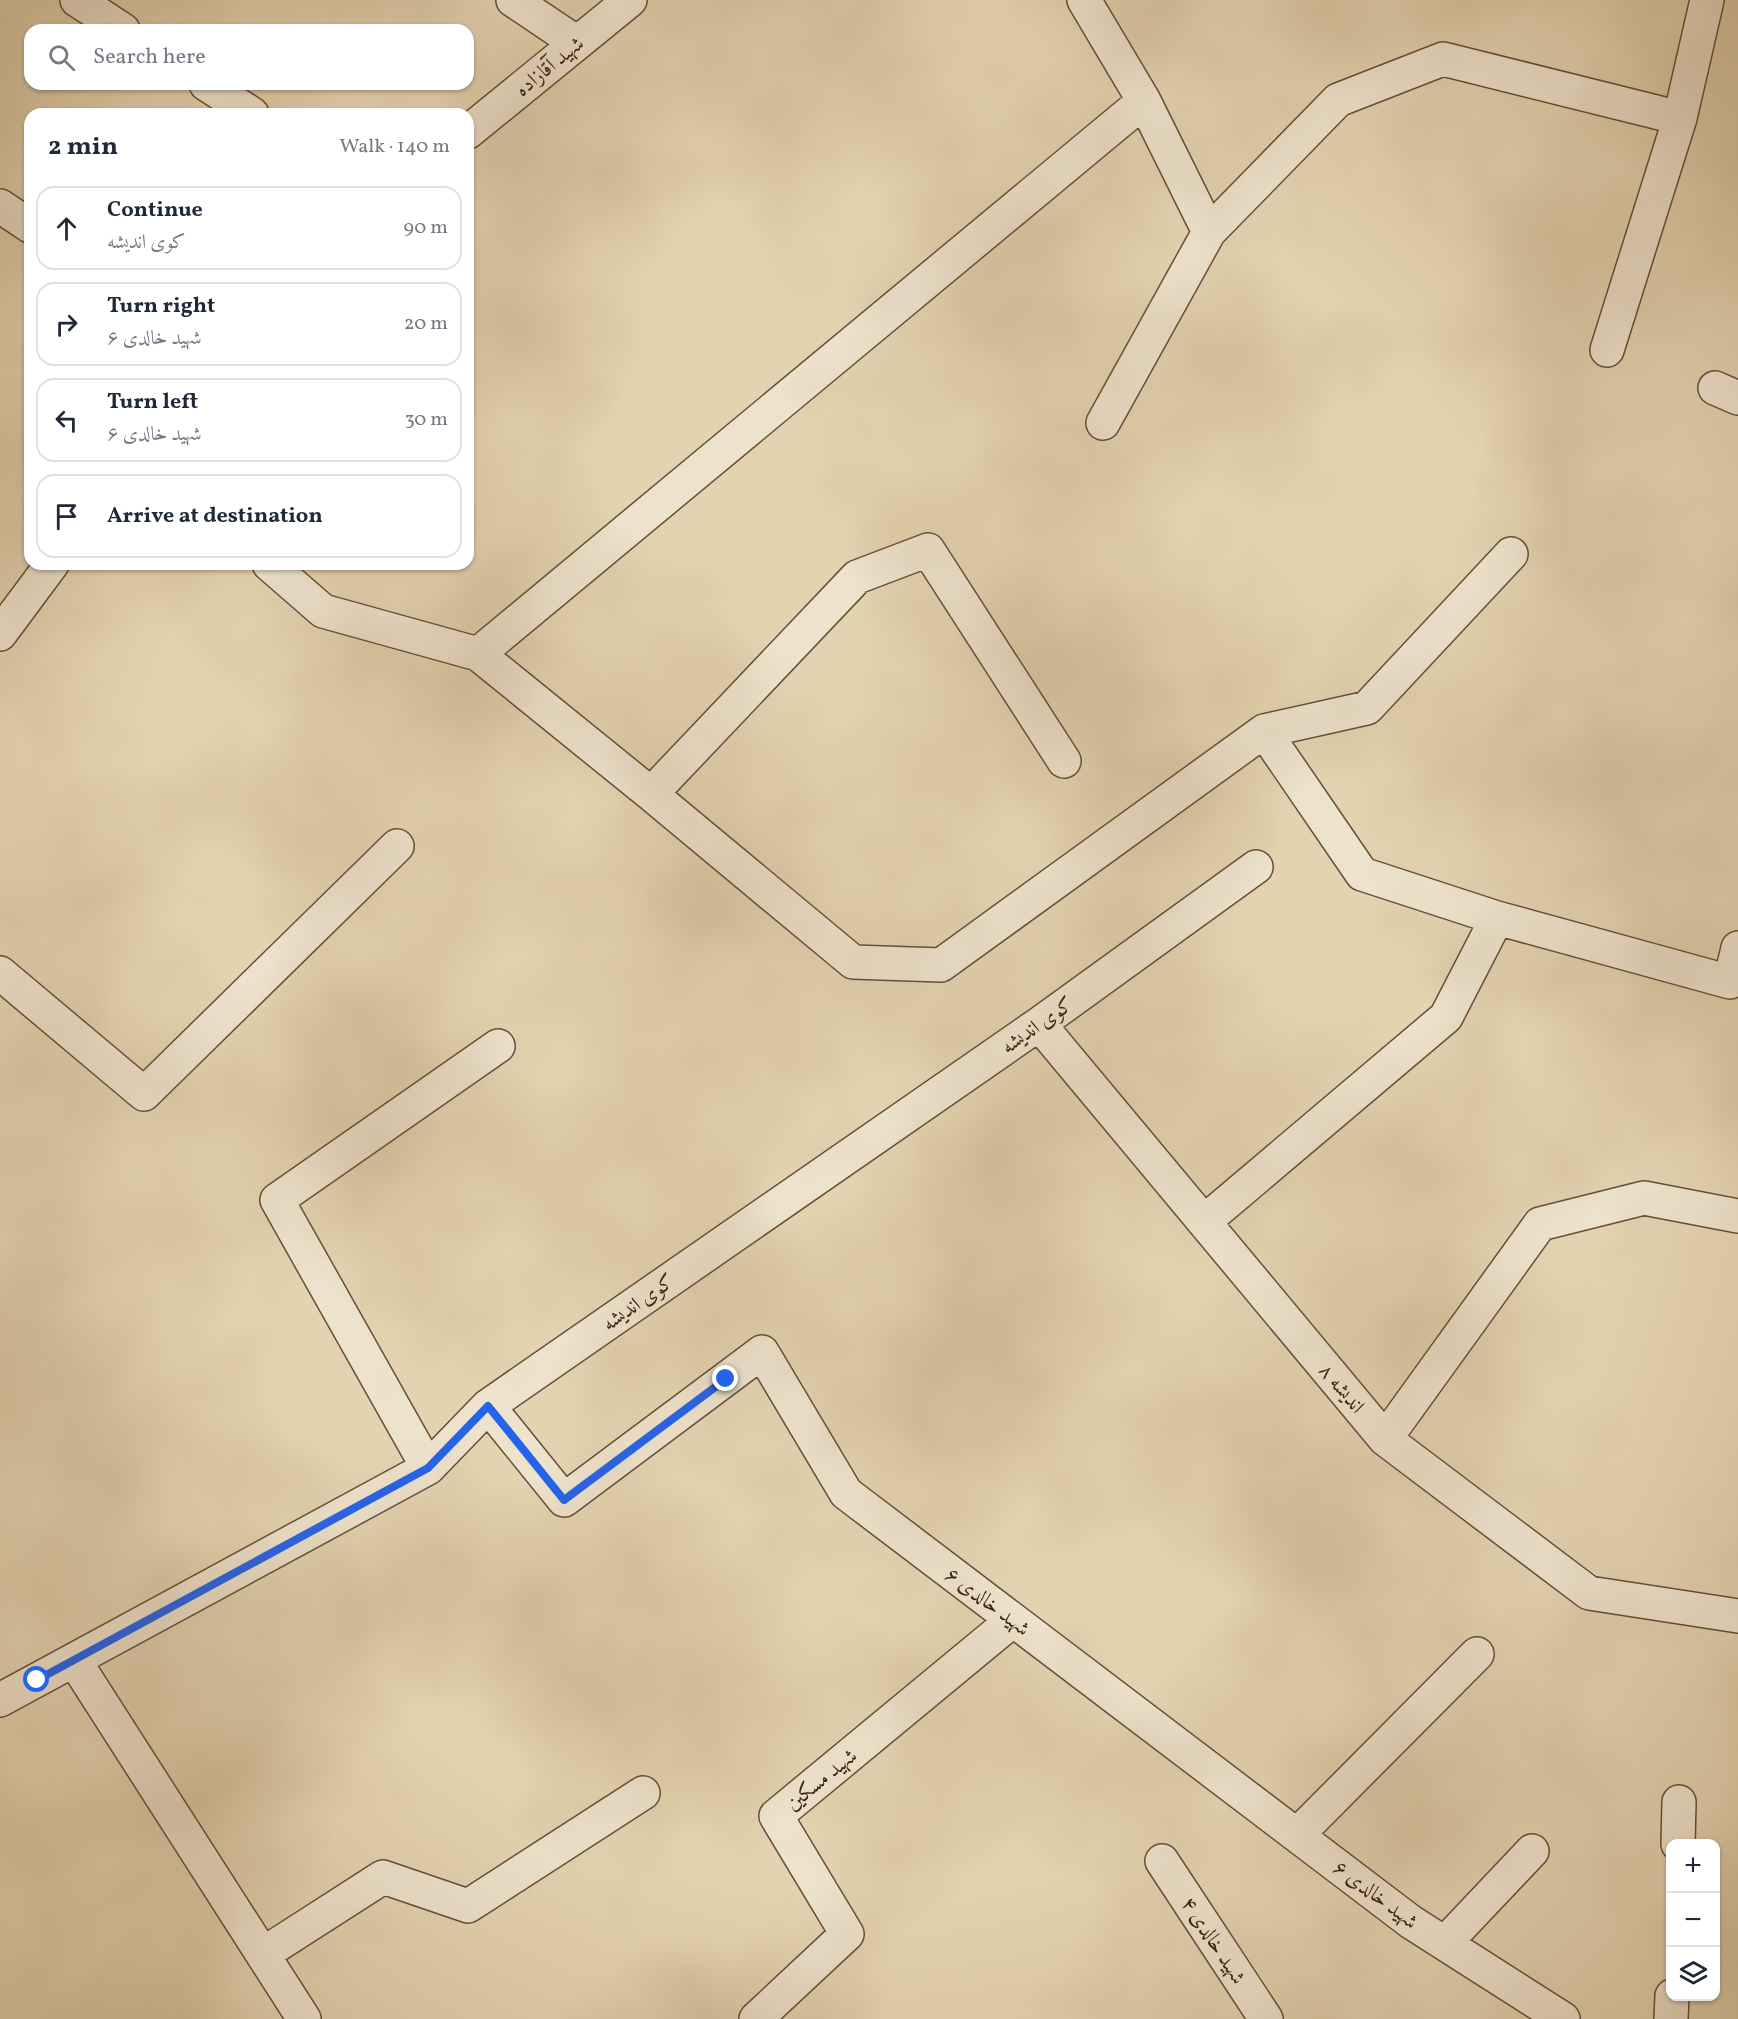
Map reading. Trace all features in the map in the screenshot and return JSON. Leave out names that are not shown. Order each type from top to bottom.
[{"type":"street","points":[[77,0],[114,24]]},
{"type":"street","points":[[513,0],[577,43]]},
{"type":"street","name":"شهید آقازاده","points":[[474,127],[630,0]]},
{"type":"street","points":[[1084,0],[1144,101],[1209,232]]},
{"type":"street","points":[[1607,350],[1680,118],[1707,0]]},
{"type":"street","points":[[1103,423],[1209,232],[1338,100],[1443,59],[1680,118]]},
{"type":"street","points":[[215,90],[243,108]]},
{"type":"street","points":[[478,654],[1144,101]]},
{"type":"street","points":[[0,206],[24,222]]},
{"type":"street","points":[[651,794],[857,577],[928,550],[1064,761]]},
{"type":"street","points":[[276,570],[323,611],[478,654],[853,962],[940,965],[1264,731],[1367,708],[1511,554]]},
{"type":"street","points":[[0,634],[48,570]]},
{"type":"street","points":[[1264,731],[1362,874],[1497,918],[1730,982],[1738,948]]},
{"type":"street","points":[[0,973],[144,1094],[397,846]]},
{"type":"street","name":"کوی اندیشه","points":[[0,1700],[428,1468],[488,1406],[1039,1024],[1256,867]]},
{"type":"street","points":[[1205,1221],[1446,1017],[1497,918]]},
{"type":"street","name":"اندیشه ۸","points":[[1039,1024],[1385,1439],[1589,1593],[1738,1616]]},
{"type":"street","points":[[428,1468],[277,1200],[498,1046]]},
{"type":"street","points":[[1385,1439],[1540,1224],[1644,1198],[1738,1216]]},
{"type":"street","name":"شهید خالدی ۶","points":[[488,1406],[564,1500],[762,1352],[846,1493],[1411,1922],[1563,2019]]},
{"type":"street","name":"شهید مسکین","points":[[756,2019],[847,1934],[776,1816],[1013,1620]]},
{"type":"street","points":[[1297,1835],[1477,1654]]},
{"type":"street","points":[[74,1660],[304,2019]]},
{"type":"street","points":[[263,1954],[383,1877],[468,1906],[643,1793]]},
{"type":"street","points":[[1678,1839],[1679,1802]]},
{"type":"street","points":[[1445,1943],[1532,1851]]},
{"type":"street","name":"شهید خالدی ۴","points":[[1162,1861],[1266,2019]]},
{"type":"street","points":[[1671,2019],[1672,2001]]},
{"type":"route","points":[[37,1680],[428,1468],[488,1406],[564,1500],[726,1379]]}]
